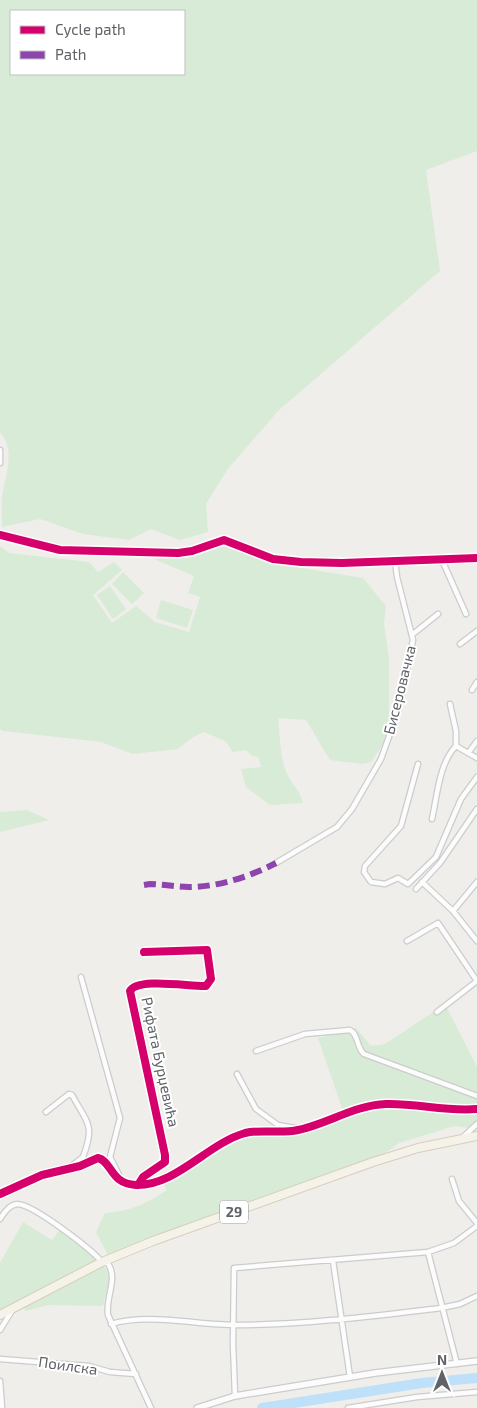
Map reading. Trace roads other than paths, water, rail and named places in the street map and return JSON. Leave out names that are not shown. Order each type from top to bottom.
[{"type":"main road","name":"29","points":[[0,1315],[104,1261],[153,1241],[373,1162],[418,1148],[477,1136]]},
{"type":"street","points":[[0,450],[0,462]]},
{"type":"street","points":[[0,535],[60,550],[178,553],[192,551],[224,540],[273,559],[342,564],[395,560],[477,558]]},
{"type":"street","name":"Бисеровачка","points":[[276,863],[337,827],[352,809],[381,759],[395,719],[413,634],[397,577],[395,560]]},
{"type":"street","points":[[442,560],[466,614]]},
{"type":"street","points":[[413,634],[438,614]]},
{"type":"street","points":[[460,644],[477,631]]},
{"type":"street","points":[[472,690],[477,682]]},
{"type":"street","points":[[432,819],[443,773],[450,752],[456,746],[456,731],[450,704]]},
{"type":"street","points":[[469,752],[477,741]]},
{"type":"street","points":[[456,746],[477,758]]},
{"type":"street","points":[[418,764],[401,826],[366,866],[364,872],[371,882],[385,884],[398,878],[408,884],[436,857],[461,800],[477,777]]},
{"type":"street","points":[[416,890],[440,864],[477,809]]},
{"type":"street","points":[[422,882],[452,911],[477,940]]},
{"type":"street","points":[[452,911],[477,882]]},
{"type":"street","points":[[408,941],[438,923],[477,981],[436,1012]]},
{"type":"street","name":"Рифата Бурџевића","points":[[138,1185],[143,1177],[165,1162],[165,1155],[130,991],[137,986],[179,983],[206,986],[210,979],[207,950],[144,952]]},
{"type":"street","points":[[81,977],[120,1118],[110,1157],[122,1181]]},
{"type":"street","points":[[256,1051],[305,1034],[350,1030],[355,1034],[359,1048],[364,1054],[477,1096]]},
{"type":"street","points":[[237,1074],[256,1108],[278,1124],[301,1130]]},
{"type":"street","points":[[46,1112],[69,1094],[88,1120],[90,1138],[84,1155],[68,1169]]},
{"type":"street","points":[[0,1194],[42,1175],[68,1169],[100,1158],[106,1163],[112,1174],[122,1181],[138,1185],[164,1180],[236,1136],[257,1132],[301,1130],[380,1105],[477,1109]]},
{"type":"street","points":[[462,1139],[470,1128],[477,1124]]},
{"type":"street","points":[[235,1396],[233,1271],[236,1267],[333,1261],[428,1252],[454,1243],[477,1224],[458,1201],[452,1179]]},
{"type":"street","points":[[0,1219],[11,1206],[19,1204],[28,1207],[62,1227],[104,1261],[113,1277],[107,1306],[111,1324],[136,1374],[146,1400],[152,1408]]},
{"type":"street","points":[[428,1252],[457,1364]]},
{"type":"street","points":[[333,1261],[350,1377]]},
{"type":"street","points":[[111,1324],[128,1319],[234,1325],[281,1324],[441,1308],[460,1304],[477,1296]]},
{"type":"street","points":[[0,1330],[14,1308]]},
{"type":"street","name":"Поилска","points":[[0,1359],[89,1366],[110,1372],[136,1374]]},
{"type":"street","points":[[197,1408],[235,1396],[350,1377],[477,1361]]},
{"type":"street","points":[[0,1381],[2,1408]]},
{"type":"street","points":[[348,1408],[364,1407],[417,1397],[477,1392]]},
{"type":"waterway","points":[[262,1408],[422,1383],[477,1378]]}]
